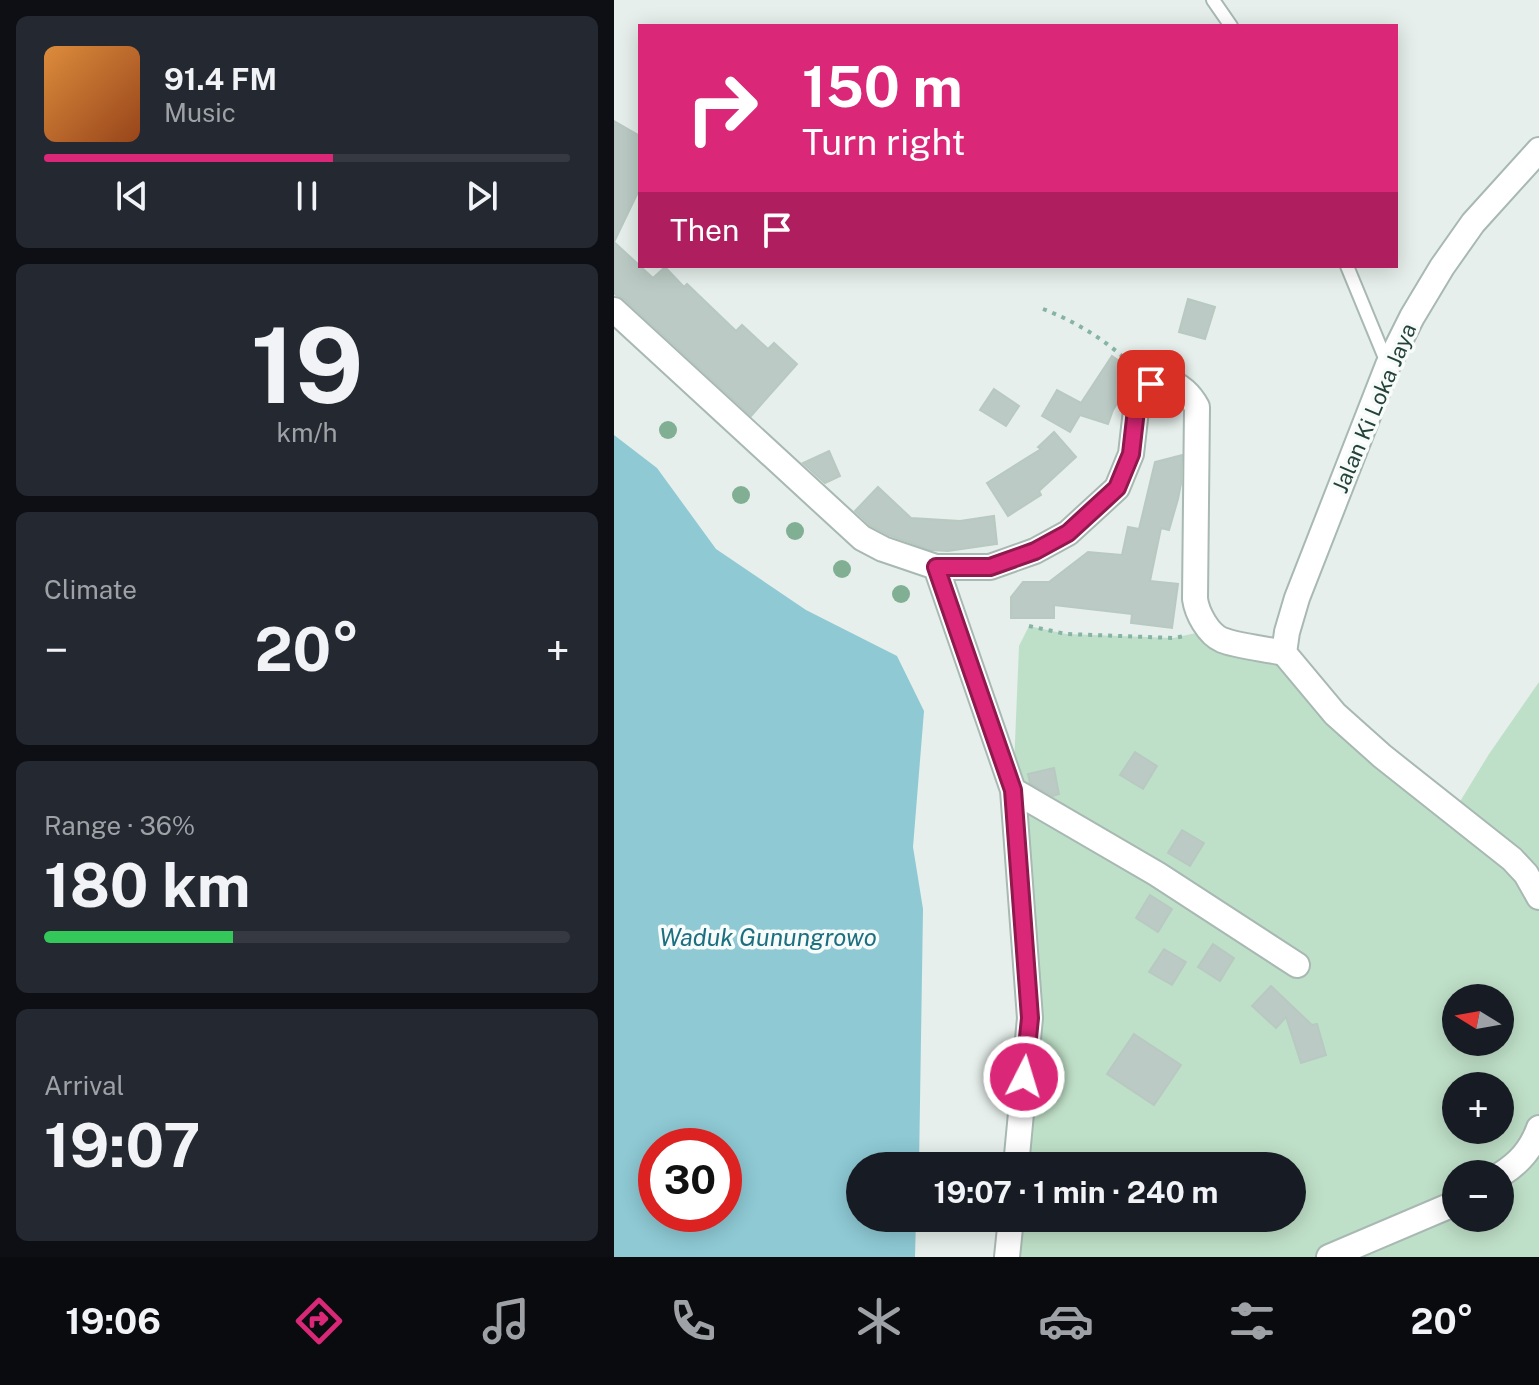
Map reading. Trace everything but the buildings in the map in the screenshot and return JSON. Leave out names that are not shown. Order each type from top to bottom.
[{"type":"street","name":"Jalan Ki Loka Jaya","points":[[1284,653],[1297,598],[1388,365],[1412,317],[1473,223],[1539,150]]},
{"type":"street","points":[[614,310],[862,538],[883,549],[936,567],[990,567],[1035,551],[1068,533],[1117,488],[1131,454],[1136,410],[1151,384],[1166,381],[1181,388],[1191,396],[1197,407],[1195,599],[1200,616],[1222,640],[1284,653],[1335,714],[1382,756],[1512,859],[1526,874],[1539,897]]},
{"type":"street","points":[[936,567],[1013,790],[1030,1018],[1017,1152]]},
{"type":"street","points":[[1013,790],[1157,874],[1297,965]]},
{"type":"street","points":[[1514,1166],[1526,1154],[1539,1128]]},
{"type":"street","points":[[1329,1257],[1442,1209]]},
{"type":"street","points":[[1007,1257],[1010,1232]]},
{"type":"lane","points":[[1213,0],[1230,24]]},
{"type":"lane","points":[[1348,268],[1388,365]]},
{"type":"path","points":[[1043,309],[1071,320],[1108,345],[1151,384]]},
{"type":"path","points":[[1029,626],[1066,634],[1174,638],[1210,630]]},
{"type":"green space","points":[[1029,626],[1066,634],[1173,638],[1210,630],[1284,653],[1453,813],[1539,682],[1539,1257],[1007,1257],[1010,1232],[1306,1232],[1306,1152],[1017,1152],[1030,1018],[1013,790],[1019,646]]},
{"type":"water","name":"Waduk Gunungrowo","points":[[614,435],[657,468],[716,549],[806,610],[897,656],[924,711],[913,847],[923,909],[919,1152],[846,1152],[846,1232],[916,1232],[915,1257],[614,1257]]},
{"type":"route","points":[[1024,1077],[1030,1018],[1013,790],[936,567],[990,567],[1035,551],[1068,533],[1117,488],[1131,454],[1136,410],[1151,384]]}]
